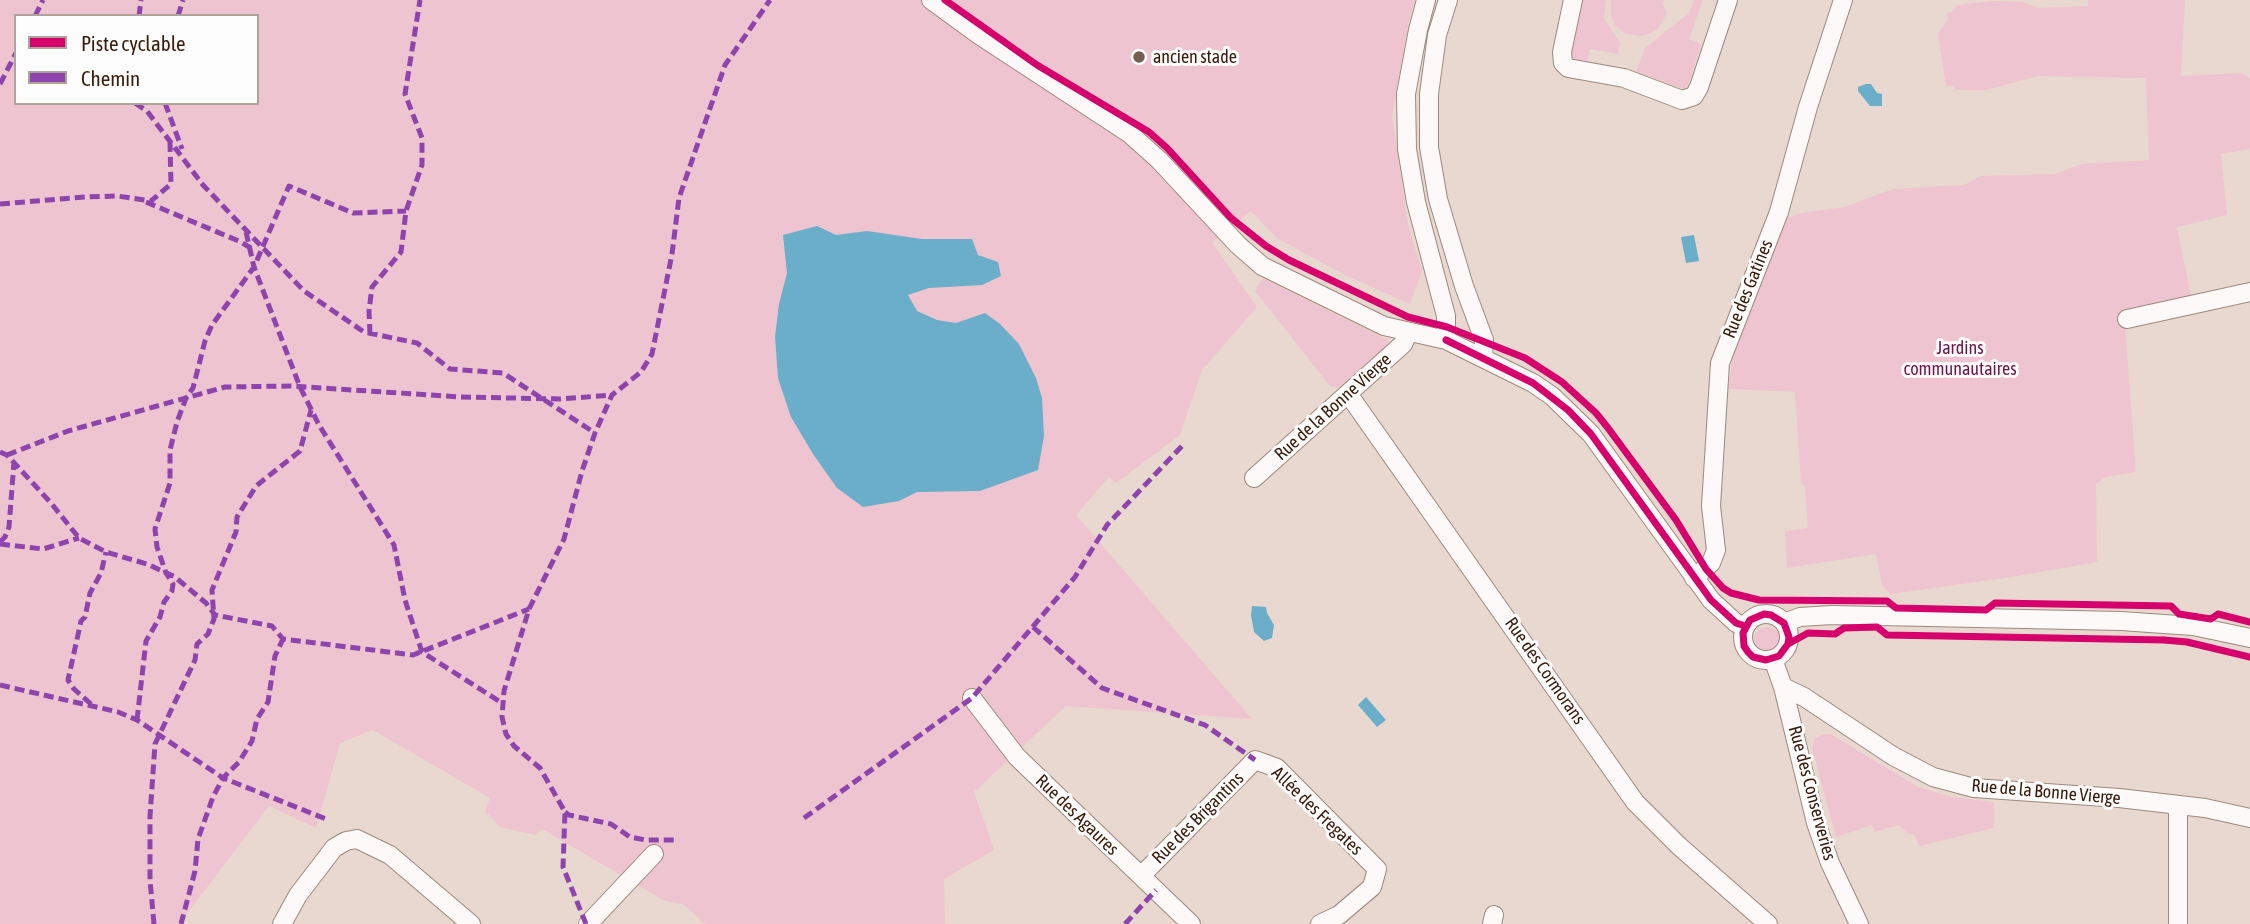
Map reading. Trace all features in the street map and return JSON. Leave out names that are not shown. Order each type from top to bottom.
[{"type":"street","points":[[931,0],[979,35],[1130,134],[1159,160],[1238,245],[1262,266],[1384,326],[1446,340],[1533,383],[1568,410],[1591,435],[1694,578],[1723,612],[1745,626]]},
{"type":"street","points":[[1426,0],[1406,94],[1407,149],[1416,202],[1446,316],[1446,340]]},
{"type":"street","points":[[1448,0],[1437,35],[1429,94],[1429,147],[1438,199],[1464,286],[1484,340],[1483,358]]},
{"type":"street","points":[[1573,0],[1562,52],[1563,64],[1568,68],[1633,81],[1682,100],[1694,96],[1699,87],[1728,0]]},
{"type":"street","name":"Rue des Gatines","points":[[1694,578],[1711,563],[1716,550],[1711,506],[1720,363],[1779,212],[1808,107],[1843,0]]},
{"type":"street","points":[[2127,319],[2250,292]]},
{"type":"street","name":"Rue de la Bonne Vierge","points":[[1254,478],[1403,344],[1408,332]]},
{"type":"street","name":"Rue des Cormorans","points":[[1349,395],[1635,802],[1759,921]]},
{"type":"street","points":[[1764,614],[1784,623],[1787,644],[1779,656],[1759,659],[1748,652],[1743,639],[1745,626],[1750,620],[1764,614]]},
{"type":"street","points":[[1784,623],[1800,617],[2132,621],[2193,626],[2250,638]]},
{"type":"street","name":"Rue des Conserveries","points":[[1773,659],[1783,687],[1816,823],[1830,863],[1859,924]]},
{"type":"street","name":"Rue de la Bonne Vierge","points":[[1783,687],[1804,697],[1893,756],[1933,777],[1974,788],[2119,798],[2250,818]]},
{"type":"street","name":"Rue des Agaures","points":[[972,698],[1017,757],[1191,924]]},
{"type":"street","name":"Rue des Brigantins","points":[[1141,876],[1255,760]]},
{"type":"street","name":"Allée des Fregates","points":[[1255,760],[1277,768],[1377,869],[1372,887],[1339,915],[1320,924]]},
{"type":"street","points":[[2178,805],[2178,924]]},
{"type":"street","points":[[282,924],[304,886],[334,848],[346,841],[357,839],[390,855],[471,924]]},
{"type":"street","points":[[588,924],[653,854]]},
{"type":"green space","points":[[0,0],[1415,0],[1392,116],[1408,225],[1422,271],[1410,304],[1345,275],[1277,238],[1251,211],[1212,242],[1257,307],[1202,370],[1180,435],[1116,483],[1109,477],[1076,515],[1252,719],[1066,706],[974,792],[994,850],[944,879],[945,924],[705,924],[683,904],[665,901],[542,829],[535,835],[500,827],[485,811],[490,798],[373,730],[340,743],[316,828],[269,806],[179,924],[0,924]]},
{"type":"green space","points":[[1583,0],[1606,0],[1604,18],[1620,43],[1618,54],[1590,49],[1587,62],[1573,59],[1571,56]]},
{"type":"green space","points":[[1611,0],[1664,0],[1662,3],[1667,13],[1658,29],[1650,34],[1638,36],[1624,33],[1615,25],[1611,16]]},
{"type":"green space","points":[[1694,0],[1703,0],[1689,39],[1701,44],[1688,86],[1681,88],[1636,72],[1645,48],[1689,13]]},
{"type":"green space","name":"Jardins communautaires","points":[[2088,0],[2185,0],[2181,76],[2241,73],[2250,78],[2250,149],[2221,154],[2227,215],[2177,227],[2191,296],[2124,312],[2136,472],[2105,477],[2096,484],[2097,562],[1891,594],[1882,585],[1876,554],[1787,568],[1785,531],[1808,528],[1805,487],[1801,483],[1795,392],[1728,389],[1733,357],[1782,227],[1787,218],[1801,213],[1845,207],[1893,189],[1964,185],[1981,176],[2055,174],[2082,164],[2149,160],[2146,78],[2038,76],[1986,90],[1955,90],[1954,86],[1946,86],[1938,34],[1948,19],[1947,13],[1952,12],[1957,5],[1993,1],[2023,2],[2038,8],[2088,6]]},
{"type":"green space","points":[[1263,278],[1388,340],[1389,347],[1340,388],[1330,386],[1255,291]]},
{"type":"green space","points":[[1767,627],[1776,631],[1780,640],[1776,649],[1767,653],[1758,649],[1754,640],[1758,631]]},
{"type":"green space","points":[[1830,734],[1918,787],[1951,797],[1994,802],[1994,828],[1919,846],[1914,835],[1899,825],[1875,832],[1872,825],[1836,837],[1812,748],[1815,738]]},
{"type":"water","points":[[1871,84],[1877,93],[1882,94],[1882,106],[1870,106],[1858,91],[1858,87]]},
{"type":"water","points":[[817,226],[836,235],[867,231],[922,239],[972,239],[978,255],[998,262],[1001,276],[982,285],[929,288],[908,295],[917,311],[937,320],[956,323],[985,313],[1019,344],[1036,378],[1042,398],[1044,436],[1038,470],[980,491],[917,492],[899,501],[863,507],[837,488],[791,417],[778,378],[775,337],[779,304],[787,273],[783,235]]},
{"type":"water","points":[[1694,235],[1699,261],[1686,263],[1681,237]]},
{"type":"water","points":[[1252,606],[1266,607],[1274,625],[1272,638],[1264,641],[1254,632]]},
{"type":"water","points":[[1366,697],[1386,720],[1377,727],[1358,705]]},
{"type":"marked path","points":[[36,14],[43,0]]},
{"type":"marked path","points":[[139,14],[141,0]]},
{"type":"marked path","points":[[179,14],[183,0]]},
{"type":"marked path","points":[[370,334],[372,287],[401,252],[406,211],[422,165],[422,138],[405,94],[420,0]]},
{"type":"marked path","points":[[586,924],[563,867],[565,812],[540,768],[514,746],[506,734],[502,717],[504,691],[529,609],[564,539],[595,433],[612,395],[641,372],[652,354],[672,254],[679,198],[725,65],[770,0]]},
{"type":"marked path","points":[[0,84],[14,57]]},
{"type":"marked path","points":[[138,105],[147,111],[203,185],[304,291],[364,332],[417,343],[450,369],[503,373],[595,433]]},
{"type":"marked path","points":[[166,105],[182,149]]},
{"type":"marked path","points":[[0,204],[117,196],[151,201],[171,184],[170,142]]},
{"type":"marked path","points":[[137,720],[146,641],[160,617],[173,584],[157,547],[155,529],[170,483],[170,450],[177,422],[193,388],[212,325],[254,267],[289,186],[353,213],[406,211]]},
{"type":"marked path","points":[[146,202],[254,250]]},
{"type":"marked path","points":[[246,232],[254,267],[300,387],[319,425],[394,545],[405,600],[422,652],[502,703]]},
{"type":"marked path","points":[[7,455],[68,431],[225,387],[291,386],[461,397],[560,399],[612,395]]},
{"type":"marked path","points":[[154,924],[150,880],[150,816],[155,744],[195,660],[197,644],[208,634],[214,619],[212,590],[236,532],[237,517],[256,486],[300,451],[311,410]]},
{"type":"marked path","points":[[804,818],[972,698],[1075,577],[1107,525],[1183,445]]},
{"type":"marked path","points":[[0,452],[7,455],[79,538],[106,552],[147,564],[175,577],[206,603],[215,615],[272,626],[283,639],[413,655],[529,609]]},
{"type":"marked path","points":[[0,542],[9,527],[14,462]]},
{"type":"marked path","points":[[0,544],[43,549],[79,538]]},
{"type":"marked path","points":[[91,704],[68,680],[81,621],[85,617],[90,593],[101,573],[106,552]]},
{"type":"marked path","points":[[1033,627],[1102,688],[1205,725],[1255,760]]},
{"type":"marked path","points":[[181,924],[195,871],[198,839],[213,797],[223,778],[239,762],[252,741],[257,719],[268,702],[275,656],[283,639]]},
{"type":"marked path","points":[[0,685],[118,712],[137,720],[223,778],[326,819]]},
{"type":"marked path","points":[[565,812],[611,824],[630,837],[676,840]]},
{"type":"marked path","points":[[1125,924],[1156,890]]},
{"type":"cycle path","points":[[945,0],[1037,65],[1149,132],[1231,218],[1266,246],[1289,260],[1408,317],[1447,327],[1525,358],[1562,382],[1596,413],[1676,520],[1706,569],[1731,593],[1759,600],[1887,601],[1896,608],[1986,610],[1995,603],[2171,606],[2179,614],[2211,619],[2218,614],[2250,622]]},
{"type":"cycle path","points":[[1446,340],[1533,383],[1568,410],[1591,434],[1711,600],[1736,623],[1745,626]]},
{"type":"cycle path","points":[[1788,644],[1789,637],[1784,623],[1771,615],[1764,614],[1750,620],[1743,633],[1744,646],[1748,652],[1753,657],[1766,660],[1779,656],[1788,644],[1808,633],[1835,634],[1844,628],[1877,627],[1887,635],[2164,640],[2187,642],[2250,657]]},
{"type":"place","name":"ancien stade","points":[[1139,57]]}]
